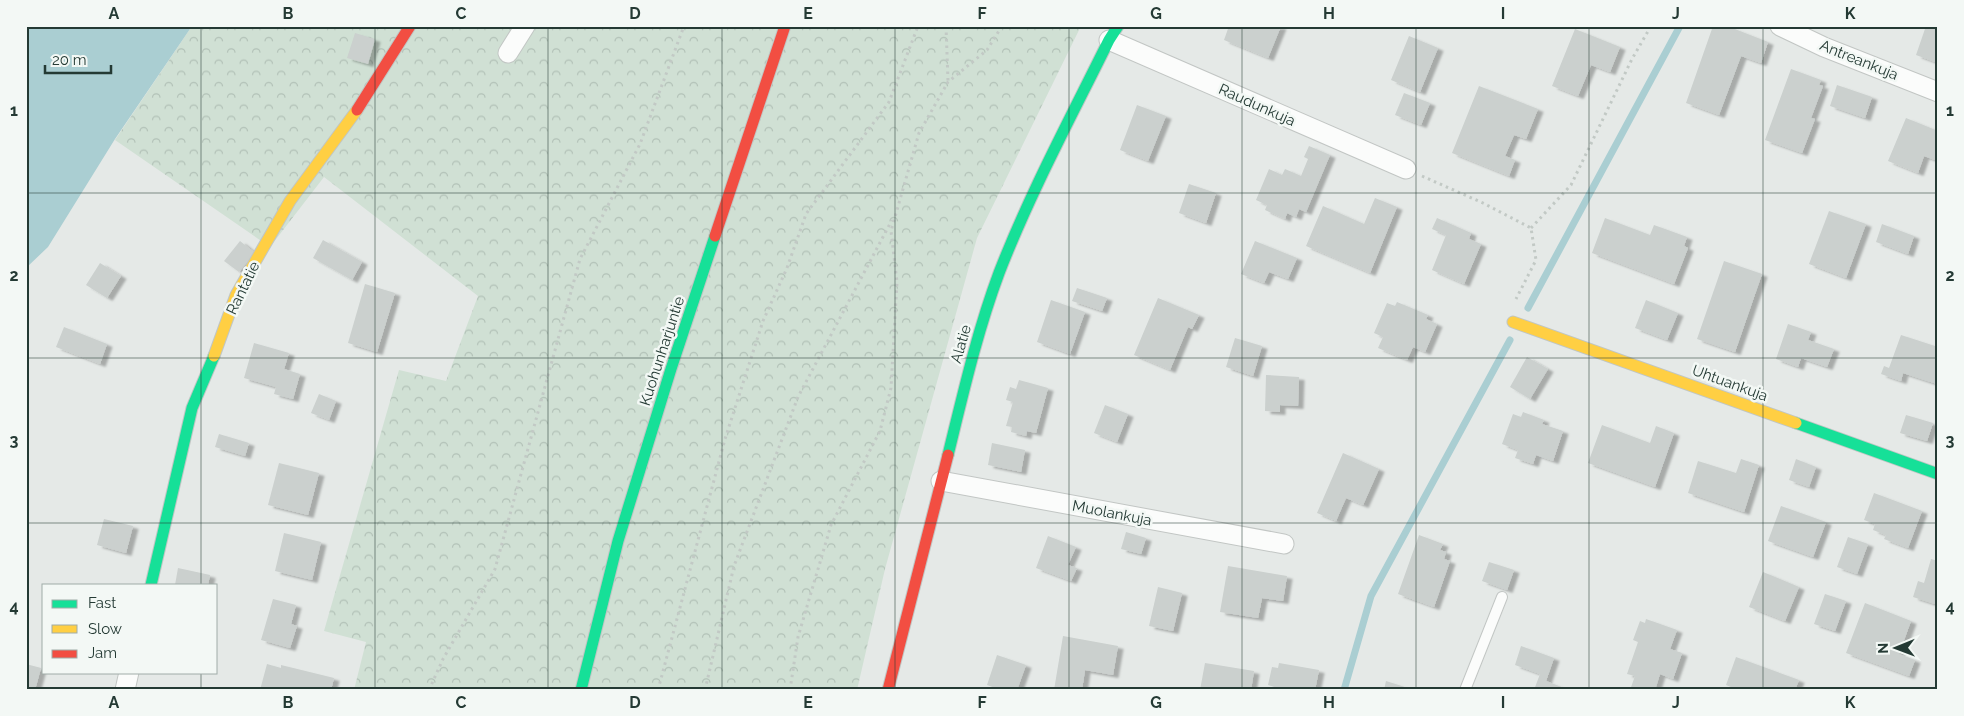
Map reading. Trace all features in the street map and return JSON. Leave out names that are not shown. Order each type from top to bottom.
[{"type":"street","name":"Rantatie","points":[[151,584],[192,408],[217,350],[236,296],[290,201],[353,117],[410,26]]},
{"type":"street","points":[[508,52],[525,26]]},
{"type":"street","name":"Kuohunharjuntie","points":[[580,690],[618,541],[668,379],[785,26]]},
{"type":"street","name":"Antreankuja","points":[[1780,26],[1824,47],[1938,92]]},
{"type":"street","name":"Raudunkuja","points":[[1113,33],[1406,169]]},
{"type":"street","name":"Alatie","points":[[888,690],[975,350],[999,274],[1041,176],[1113,33]]},
{"type":"street","name":"Uhtuankuja","points":[[1513,322],[1938,474]]},
{"type":"street","name":"Muolankuja","points":[[941,481],[1284,544]]},
{"type":"street","points":[[124,690],[128,674]]},
{"type":"lane","points":[[1465,690],[1502,597]]},
{"type":"path","points":[[429,690],[443,659],[495,569],[580,259],[640,144],[684,26]]},
{"type":"path","points":[[658,690],[725,439],[763,320],[786,268],[806,214],[889,102],[918,26]]},
{"type":"path","points":[[946,26],[948,82]]},
{"type":"path","points":[[790,690],[798,637],[831,525],[880,431],[891,388],[897,282],[891,231],[919,132],[948,82],[987,50],[1002,26]]},
{"type":"path","points":[[1531,228],[1571,185],[1632,59],[1651,26]]},
{"type":"path","points":[[1406,169],[1483,203],[1531,228]]},
{"type":"path","points":[[705,690],[734,566],[798,397],[896,212]]},
{"type":"path","points":[[1513,322],[1514,302],[1536,260],[1531,228]]},
{"type":"green space","points":[[192,26],[1081,26],[977,238],[885,569],[857,690],[354,690],[366,642],[324,631],[399,370],[446,381],[478,296],[324,177],[270,247],[115,140]]},
{"type":"water","points":[[26,26],[192,26],[115,139],[48,247],[26,268]]},
{"type":"building","points":[[1229,26],[1281,26],[1268,58],[1224,40]]},
{"type":"building","points":[[1713,26],[1727,26],[1768,42],[1761,63],[1741,56],[1719,115],[1686,103]]},
{"type":"building","points":[[1926,26],[1938,26],[1938,63],[1916,55]]},
{"type":"building","points":[[1575,29],[1620,47],[1610,72],[1591,65],[1578,96],[1552,86]]},
{"type":"building","points":[[355,33],[375,39],[368,64],[347,58]]},
{"type":"building","points":[[1409,36],[1438,48],[1420,92],[1391,80]]},
{"type":"building","points":[[1791,69],[1821,80],[1819,85],[1823,86],[1811,118],[1815,119],[1802,153],[1765,140]]},
{"type":"building","points":[[1837,85],[1872,97],[1865,118],[1830,106]]},
{"type":"building","points":[[1479,86],[1538,109],[1526,139],[1514,135],[1505,156],[1515,160],[1509,176],[1452,153]]},
{"type":"building","points":[[1404,93],[1430,103],[1421,125],[1395,115]]},
{"type":"building","points":[[1137,105],[1166,116],[1148,161],[1120,150]]},
{"type":"building","points":[[1906,118],[1938,131],[1938,161],[1924,156],[1918,173],[1888,161]]},
{"type":"building","points":[[1309,146],[1330,155],[1306,212],[1299,209],[1296,217],[1287,213],[1285,219],[1265,210],[1267,205],[1256,200],[1269,169],[1282,175],[1285,169],[1301,176],[1308,159],[1304,157]]},
{"type":"building","points":[[1189,184],[1216,193],[1206,223],[1179,213]]},
{"type":"building","points":[[1375,198],[1397,207],[1370,273],[1306,246],[1323,206],[1364,224]]},
{"type":"building","points":[[1829,211],[1866,224],[1846,278],[1809,264]]},
{"type":"building","points":[[1437,218],[1471,233],[1469,239],[1481,244],[1464,284],[1432,270],[1446,235],[1432,229]]},
{"type":"building","points":[[1605,218],[1650,235],[1654,225],[1687,237],[1684,246],[1688,248],[1674,284],[1592,253]]},
{"type":"building","points":[[1882,224],[1914,236],[1908,254],[1876,242]]},
{"type":"building","points":[[323,240],[362,262],[352,280],[313,258]]},
{"type":"building","points":[[240,241],[255,253],[239,272],[224,261]]},
{"type":"building","points":[[1255,241],[1297,258],[1288,279],[1269,272],[1264,283],[1241,274]]},
{"type":"building","points":[[1724,261],[1762,274],[1735,352],[1697,339]]},
{"type":"building","points":[[100,263],[121,276],[107,298],[86,285]]},
{"type":"building","points":[[365,284],[395,293],[377,352],[348,343]]},
{"type":"building","points":[[1077,288],[1107,298],[1102,311],[1072,301]]},
{"type":"building","points":[[1158,298],[1199,315],[1192,329],[1188,327],[1170,370],[1134,355]]},
{"type":"building","points":[[1051,300],[1085,312],[1070,354],[1037,342]]},
{"type":"building","points":[[1646,300],[1678,313],[1667,340],[1635,328]]},
{"type":"building","points":[[1397,302],[1428,315],[1426,319],[1437,324],[1425,352],[1413,347],[1407,360],[1378,348],[1383,337],[1374,333],[1387,303],[1395,306]]},
{"type":"building","points":[[1788,324],[1811,332],[1808,340],[1834,349],[1827,367],[1801,358],[1798,367],[1776,359]]},
{"type":"building","points":[[64,327],[107,344],[100,364],[56,347]]},
{"type":"building","points":[[1901,335],[1938,347],[1937,384],[1903,373],[1901,381],[1881,374],[1884,366],[1889,368]]},
{"type":"building","points":[[1235,338],[1262,346],[1253,376],[1226,367]]},
{"type":"building","points":[[254,343],[289,353],[284,369],[300,374],[293,399],[274,394],[276,387],[244,378]]},
{"type":"building","points":[[1527,357],[1548,369],[1530,399],[1510,387]]},
{"type":"building","points":[[1266,375],[1299,377],[1298,406],[1280,405],[1280,412],[1265,411]]},
{"type":"building","points":[[1019,380],[1048,388],[1036,433],[1027,431],[1026,436],[1011,432],[1012,427],[1006,426],[1013,402],[1006,400],[1010,387],[1016,389]]},
{"type":"building","points":[[319,394],[336,401],[329,420],[311,413]]},
{"type":"building","points":[[1105,405],[1128,414],[1117,442],[1094,433]]},
{"type":"building","points":[[1523,412],[1544,420],[1542,424],[1563,431],[1553,461],[1536,455],[1533,464],[1515,458],[1518,450],[1502,444],[1513,414],[1521,417]]},
{"type":"building","points":[[1906,415],[1933,423],[1927,441],[1900,433]]},
{"type":"building","points":[[1602,425],[1650,443],[1656,426],[1674,433],[1655,487],[1588,463]]},
{"type":"building","points":[[219,434],[249,443],[245,456],[215,447]]},
{"type":"building","points":[[992,443],[1025,450],[1021,472],[988,465]]},
{"type":"building","points":[[1343,453],[1379,469],[1363,505],[1346,498],[1336,521],[1317,513]]},
{"type":"building","points":[[1741,459],[1759,465],[1744,512],[1688,493],[1698,461],[1736,473]]},
{"type":"building","points":[[1796,459],[1816,467],[1809,487],[1789,480]]},
{"type":"building","points":[[279,463],[319,473],[308,515],[268,505]]},
{"type":"building","points":[[1874,493],[1922,511],[1908,548],[1884,539],[1886,535],[1873,530],[1875,524],[1864,520]]},
{"type":"building","points":[[1781,506],[1826,522],[1813,557],[1768,541]]},
{"type":"building","points":[[104,519],[133,526],[126,553],[97,545]]},
{"type":"building","points":[[1126,532],[1146,538],[1141,554],[1121,549]]},
{"type":"building","points":[[284,533],[321,542],[312,580],[275,571]]},
{"type":"building","points":[[1419,535],[1443,544],[1440,550],[1446,552],[1444,559],[1450,561],[1434,607],[1398,594]]},
{"type":"building","points":[[1048,536],[1076,547],[1068,565],[1077,568],[1071,581],[1036,568]]},
{"type":"building","points":[[1848,537],[1868,544],[1857,574],[1837,567]]},
{"type":"building","points":[[1931,559],[1938,561],[1938,605],[1913,597],[1918,581],[1924,583]]},
{"type":"building","points":[[1489,562],[1514,570],[1507,590],[1482,581]]},
{"type":"building","points":[[1228,566],[1287,576],[1283,601],[1262,598],[1258,618],[1220,612]]},
{"type":"building","points":[[178,568],[210,575],[208,584],[175,584]]},
{"type":"building","points":[[1763,572],[1799,587],[1785,621],[1749,607]]},
{"type":"building","points":[[1158,587],[1182,593],[1173,631],[1149,626]]},
{"type":"building","points":[[1825,594],[1846,601],[1835,631],[1814,624]]},
{"type":"building","points":[[273,599],[296,605],[291,624],[297,626],[290,648],[261,640]]},
{"type":"building","points":[[1865,603],[1911,621],[1899,654],[1915,660],[1909,676],[1846,653]]},
{"type":"building","points":[[1646,619],[1677,630],[1670,649],[1682,653],[1673,679],[1660,674],[1655,690],[1630,690],[1635,676],[1627,674],[1638,642],[1633,640],[1640,621],[1645,623]]},
{"type":"building","points":[[1063,636],[1118,646],[1113,675],[1085,670],[1082,690],[1054,690]]},
{"type":"building","points":[[1521,646],[1554,658],[1546,681],[1564,688],[1564,690],[1534,690],[1540,674],[1515,665]]},
{"type":"building","points":[[997,655],[1026,665],[1017,690],[1001,690],[987,685]]},
{"type":"building","points":[[1736,657],[1799,680],[1795,690],[1738,690],[1726,685]]},
{"type":"building","points":[[1205,663],[1254,671],[1251,690],[1200,690]]},
{"type":"building","points":[[1279,663],[1319,670],[1315,690],[1274,690],[1275,687],[1268,685],[1272,667],[1278,668]]},
{"type":"building","points":[[26,664],[41,668],[35,690],[26,690]]},
{"type":"building","points":[[267,664],[281,668],[281,665],[334,678],[331,690],[260,690]]},
{"type":"building","points":[[1386,681],[1411,689],[1411,690],[1384,690]]},
{"type":"waterway","points":[[1528,308],[1680,26]]},
{"type":"waterway","points":[[1344,690],[1371,596],[1510,340]]},
{"type":"traffic: fast","points":[[948,455],[977,340],[999,273],[1051,155],[1109,40],[1118,26]]},
{"type":"traffic: fast","points":[[581,690],[618,541],[671,369],[715,236]]},
{"type":"traffic: fast","points":[[151,584],[192,408],[214,356]]},
{"type":"traffic: fast","points":[[1796,423],[1938,474]]},
{"type":"traffic: slow","points":[[214,356],[236,295],[290,201],[357,110]]},
{"type":"traffic: slow","points":[[1513,322],[1796,423]]},
{"type":"traffic: jam","points":[[357,110],[410,26]]},
{"type":"traffic: jam","points":[[715,236],[785,26]]},
{"type":"traffic: jam","points":[[888,690],[948,455]]}]
